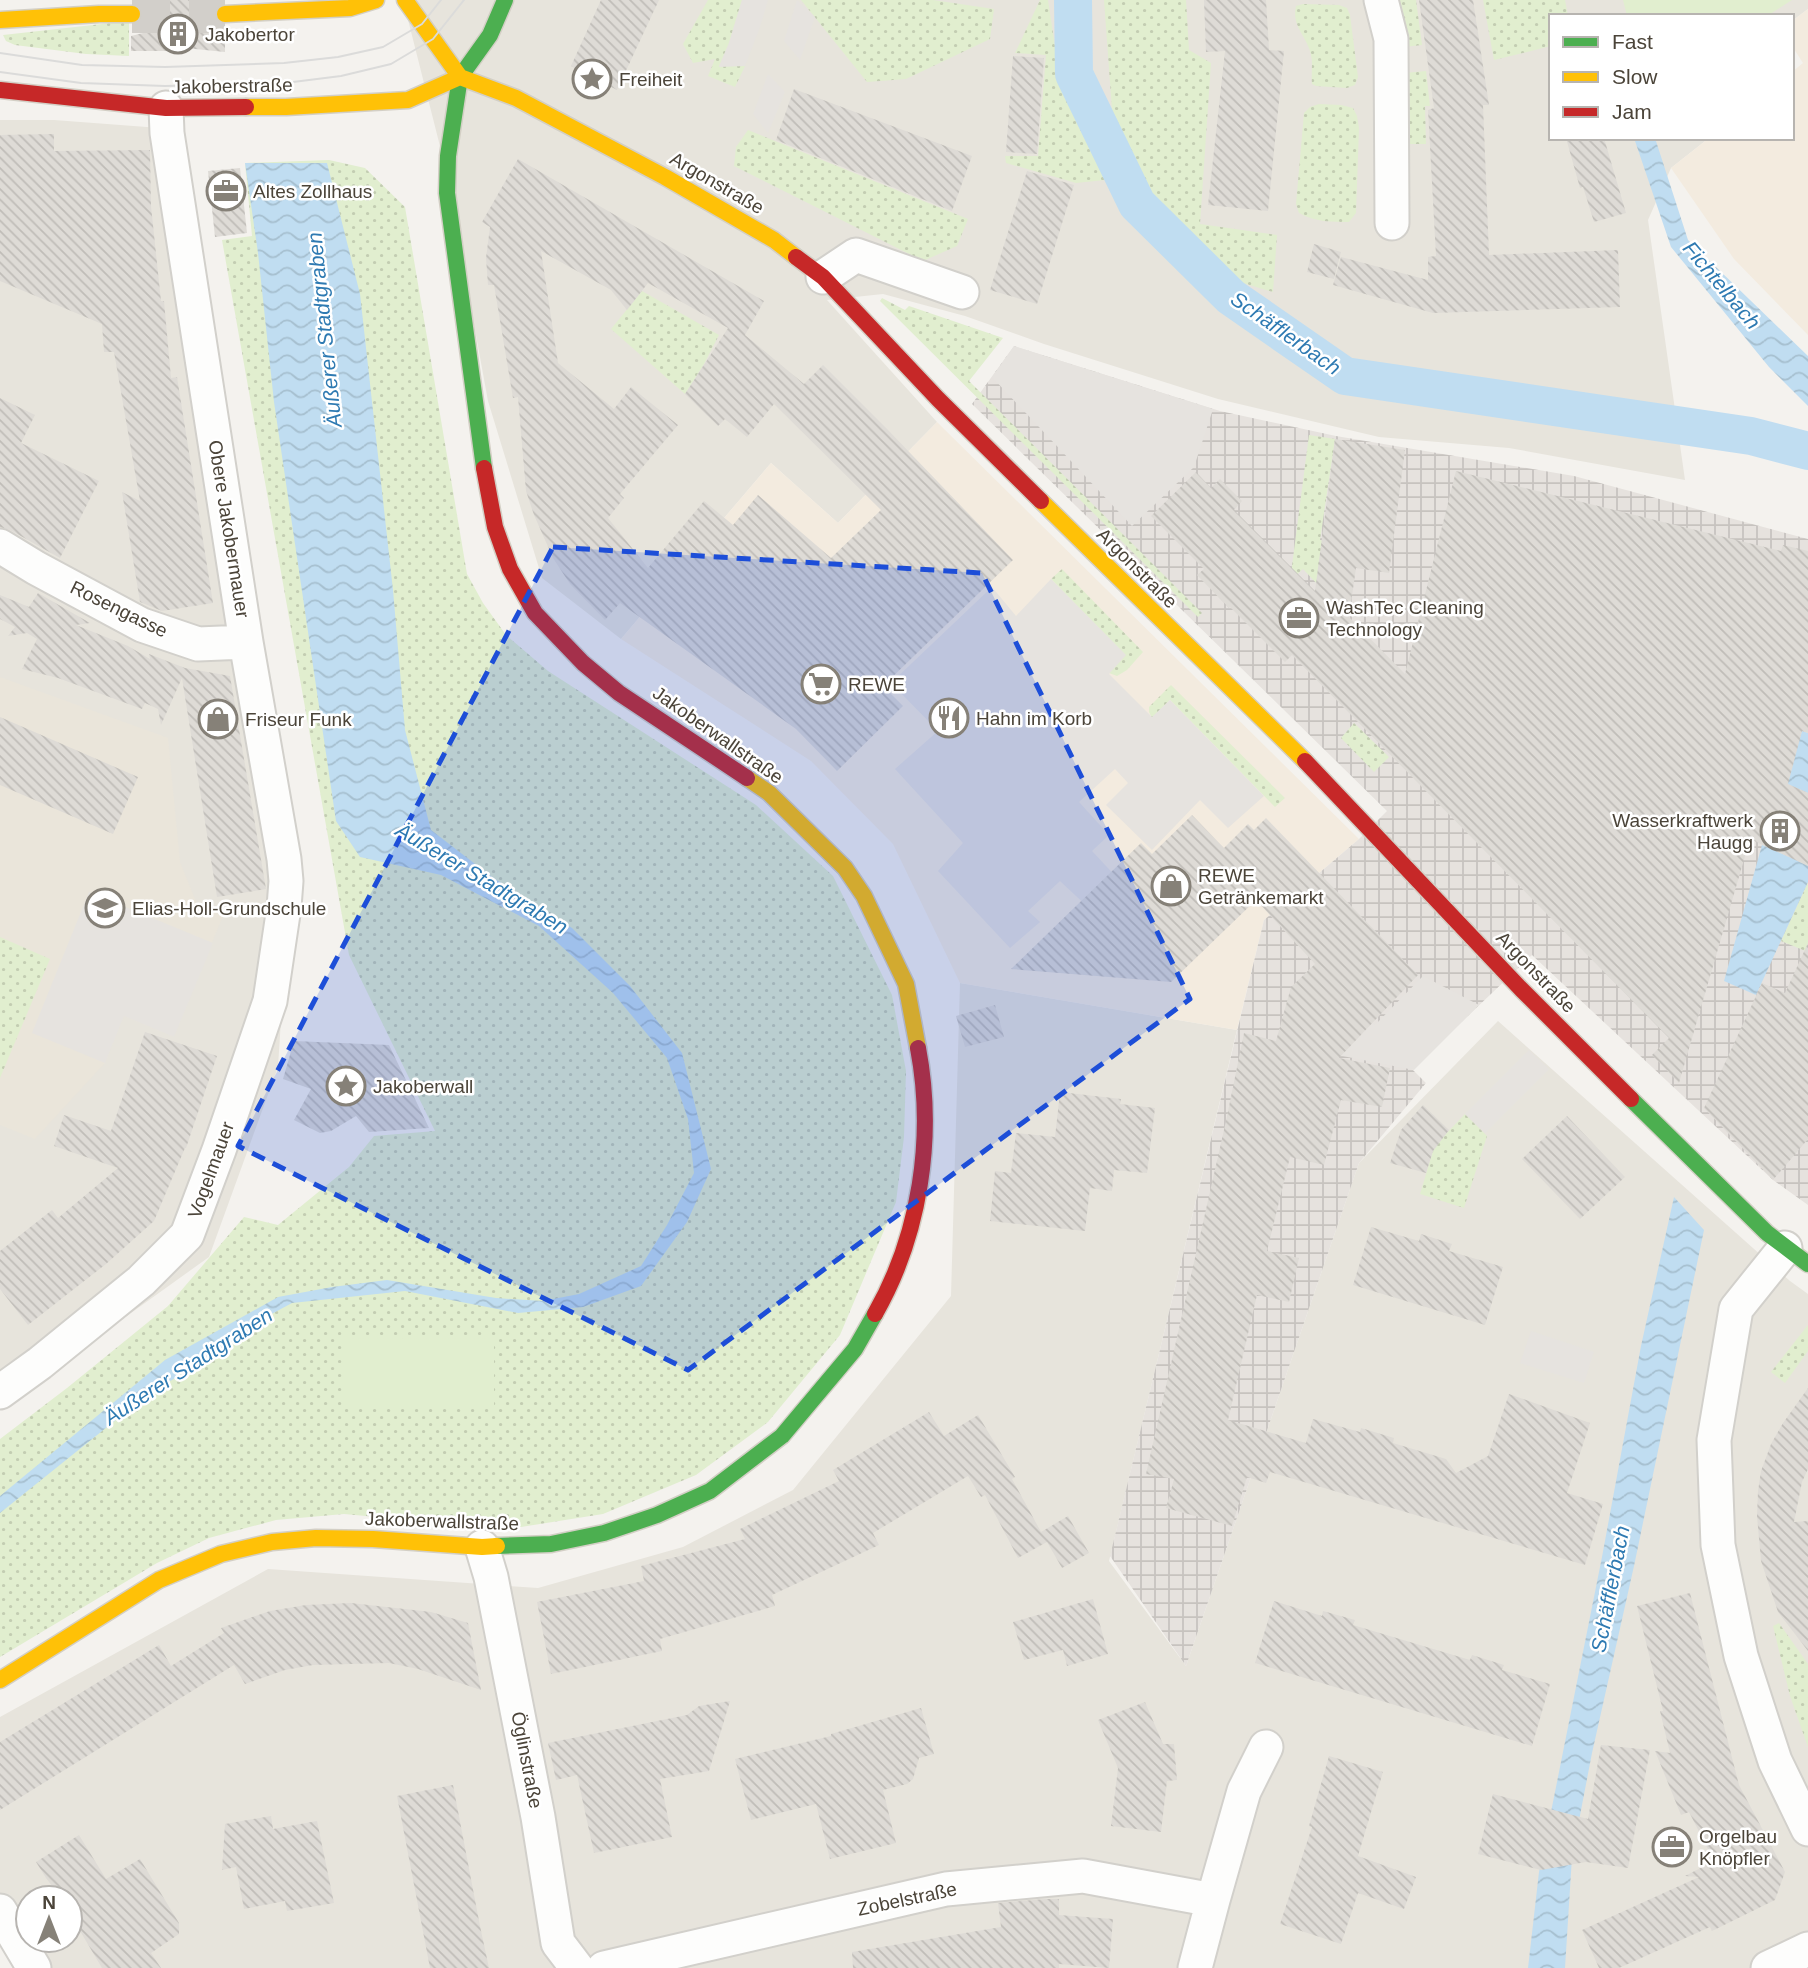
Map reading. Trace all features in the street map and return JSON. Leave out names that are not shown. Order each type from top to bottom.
[{"type":"street","points":[[225,14],[350,8],[376,0]]},
{"type":"street","points":[[405,0],[460,77],[490,35],[505,0]]},
{"type":"street","points":[[1381,0],[1391,39],[1392,223]]},
{"type":"street","points":[[0,20],[112,9]]},
{"type":"street","name":"Jakoberstraße","points":[[0,90],[166,108],[286,107],[408,100],[460,77]]},
{"type":"street","name":"Argonstraße","points":[[460,77],[516,97],[665,177],[774,240],[823,277],[960,421],[1311,767],[1521,989],[1684,1152],[1796,1256]]},
{"type":"street","name":"Jakoberwallstraße","points":[[0,1680],[159,1580],[220,1554],[272,1542],[316,1538],[482,1547],[551,1544],[604,1533],[657,1515],[710,1492],[782,1436],[855,1349],[886,1295],[907,1239],[920,1185],[925,1119],[920,1058],[906,985],[864,896],[845,868],[769,793],[620,693],[583,663],[535,613],[510,569],[495,527],[486,481],[447,193],[448,156],[460,77]]},
{"type":"street","name":"Obere Jakobermauer","points":[[166,108],[167,133],[246,642],[286,881],[279,950]]},
{"type":"street","points":[[823,277],[856,255],[962,292]]},
{"type":"street","name":"Rosengasse","points":[[0,546],[142,625],[198,644],[246,642]]},
{"type":"street","name":"Vogelmauer","points":[[0,1392],[141,1281],[187,1235],[270,1001],[279,950]]},
{"type":"street","points":[[1796,1256],[1735,1309],[1714,1440],[1718,1545],[1741,1656],[1775,1761],[1808,1829]]},
{"type":"street","name":"Öglinstraße","points":[[482,1547],[491,1577],[538,1817],[558,1943],[577,1968]]},
{"type":"street","points":[[1195,1968],[1244,1791],[1266,1747]]},
{"type":"street","name":"Zobelstraße","points":[[604,1968],[946,1889],[1083,1876],[1213,1900]]},
{"type":"street","points":[[0,1911],[34,1968]]},
{"type":"street","points":[[1768,1968],[1808,1949]]},
{"type":"highlighted area","points":[[553,547],[982,573],[1190,999],[688,1370],[238,1146]]},
{"type":"shaded area","points":[[403,0],[1808,0],[1808,9],[1794,20],[1794,14],[1549,14],[1549,140],[1706,140],[1671,168],[1648,220],[1685,480],[1509,448],[1379,437],[1218,399],[965,316],[883,294],[827,300],[937,422],[838,523],[771,463],[621,639],[542,578],[488,401],[445,166]]},
{"type":"shaded area","points":[[742,0],[768,0],[745,66],[719,67],[729,43]]},
{"type":"shaded area","points":[[797,0],[815,17],[800,60],[784,41]]},
{"type":"shaded area","points":[[1808,9],[1808,335],[1734,259],[1671,168],[1706,140],[1794,140],[1794,70],[1803,63],[1794,49],[1794,20]]},
{"type":"shaded area","points":[[768,74],[785,92],[768,133],[753,114]]},
{"type":"shaded area","points":[[0,120],[54,120],[160,128],[288,909],[278,1067],[209,1257],[0,1407]]},
{"type":"shaded area","name":"WashTec Cleaning Technology","points":[[1014,346],[1220,411],[1336,436],[1574,476],[1808,539],[1808,1205],[1773,1180],[1532,955],[1412,1069],[1426,1083],[1359,1163],[1186,1666],[1110,1556],[1264,920],[1359,839],[1387,811],[972,404]]},
{"type":"shaded area","points":[[1014,346],[1213,409],[1194,467],[1132,526],[992,377]]},
{"type":"shaded area","points":[[937,422],[1359,839],[1264,920],[1237,1030],[960,983],[893,844],[811,761],[621,639],[771,463],[838,523]]},
{"type":"shaded area","points":[[1051,579],[1126,655],[1109,674],[1152,717],[1170,700],[1264,796],[1228,828],[1200,800],[1152,850],[1106,805],[1128,783],[1115,769],[1079,802],[1109,835],[1092,851],[1121,882],[1091,910],[1060,881],[1028,911],[1040,922],[1010,948],[938,871],[963,843],[895,769],[938,731],[891,683],[992,587],[1016,616]]},
{"type":"shaded area","name":"Elias-Holl-Grundschule","points":[[0,677],[168,738],[180,862],[197,904],[224,913],[174,1037],[124,1016],[105,1063],[35,1139],[0,1125]]},
{"type":"shaded area","points":[[89,892],[213,943],[174,1037],[124,1016],[105,1063],[32,1033]]},
{"type":"shaded area","points":[[1423,976],[1479,1005],[1414,1070],[1322,1052],[1351,1003],[1375,1025]]},
{"type":"shaded area","points":[[960,983],[1237,1030],[1109,1561],[1186,1666],[1359,1163],[1498,1021],[1790,1281],[1808,1294],[1808,1968],[34,1968],[20,1954],[84,1954],[84,1884],[14,1884],[14,1947],[0,1933],[0,1717],[268,1569],[538,1588],[683,1547],[793,1490],[951,1296]]},
{"type":"shaded area","points":[[1529,1050],[1549,1069],[1485,1133],[1465,1114]]},
{"type":"shaded area","points":[[1531,1331],[1594,1352],[1584,1383],[1520,1363]]},
{"type":"green space","points":[[708,0],[742,0],[719,66],[745,66],[735,87],[708,76],[715,59],[693,63],[683,44]]},
{"type":"green space","points":[[801,0],[933,0],[994,9],[990,39],[906,79],[867,82]]},
{"type":"green space","points":[[1040,0],[1048,0],[1058,66],[1105,180],[1076,183],[1006,163],[1005,156],[1038,156],[1046,55],[1015,53]]},
{"type":"green space","points":[[1104,0],[1186,0],[1189,50],[1211,63],[1200,224],[1277,235],[1273,292],[1236,281],[1148,202],[1113,124]]},
{"type":"green space","points":[[1397,0],[1416,0],[1422,45],[1404,47]]},
{"type":"green space","points":[[1483,0],[1565,0],[1568,14],[1549,14],[1549,46],[1494,60]]},
{"type":"green space","points":[[1623,0],[1792,0],[1770,14],[1626,14]]},
{"type":"green space","points":[[1339,5],[1347,8],[1358,77],[1355,85],[1347,88],[1312,84],[1311,55],[1295,13],[1296,6]]},
{"type":"green space","points":[[129,21],[129,56],[86,54],[15,45],[6,41],[3,35]]},
{"type":"green space","points":[[1426,71],[1430,106],[1425,106],[1426,144],[1403,144],[1405,73]]},
{"type":"green space","points":[[1319,104],[1353,108],[1357,116],[1359,128],[1356,213],[1349,222],[1311,218],[1299,213],[1296,204],[1304,113]]},
{"type":"green space","points":[[748,130],[968,219],[957,246],[923,261],[734,166],[736,147]]},
{"type":"green space","points":[[329,160],[365,168],[405,207],[467,574],[483,603],[506,635],[548,671],[756,805],[833,876],[892,995],[906,1071],[904,1137],[896,1202],[840,1335],[768,1422],[696,1475],[603,1514],[521,1527],[344,1514],[276,1520],[209,1538],[157,1563],[0,1657],[0,1439],[168,1306],[244,1217],[278,1225],[349,1167],[374,1136],[435,1131],[349,955],[222,240],[252,236],[245,163]]},
{"type":"green space","points":[[642,291],[719,335],[685,394],[611,329]]},
{"type":"green space","points":[[882,298],[905,310],[909,306],[1003,338],[969,381],[1202,613],[1198,617],[880,301]]},
{"type":"green space","points":[[1309,435],[1335,439],[1320,540],[1326,542],[1320,587],[1303,569],[1290,581]]},
{"type":"green space","points":[[1062,569],[1143,652],[1127,670],[1117,676],[1109,673],[1125,655],[1051,579]]},
{"type":"green space","points":[[1171,685],[1285,798],[1275,807],[1170,700],[1152,718],[1149,707]]},
{"type":"green space","points":[[1354,723],[1389,757],[1374,772],[1341,738]]},
{"type":"green space","points":[[1808,882],[1808,952],[1781,941]]},
{"type":"green space","points":[[0,937],[50,959],[0,1078]]},
{"type":"green space","points":[[1465,1114],[1487,1136],[1464,1208],[1420,1194],[1433,1151]]},
{"type":"green space","points":[[1808,1325],[1808,1351],[1785,1383],[1771,1372]]},
{"type":"green space","points":[[344,1338],[494,1339],[494,1408],[344,1408]]},
{"type":"green space","points":[[1779,1623],[1808,1664],[1808,1747],[1790,1696],[1773,1626]]},
{"type":"water","name":"Fichtelbach","points":[[1635,140],[1656,140],[1688,240],[1808,356],[1808,406],[1769,367],[1671,247]]},
{"type":"water","points":[[245,163],[327,163],[360,294],[393,590],[405,730],[431,830],[492,877],[572,928],[630,986],[682,1053],[711,1169],[687,1222],[641,1286],[583,1307],[518,1313],[405,1291],[292,1303],[198,1354],[0,1513],[0,1496],[165,1360],[278,1297],[387,1280],[496,1298],[543,1301],[579,1294],[641,1266],[667,1225],[694,1173],[688,1119],[667,1058],[613,993],[539,926],[441,875],[360,857],[336,821],[274,402]]},
{"type":"water","points":[[1802,731],[1808,733],[1808,793],[1785,783]]},
{"type":"water","points":[[1762,845],[1808,865],[1808,882],[1756,995],[1724,981]]},
{"type":"water","points":[[1674,1197],[1704,1230],[1572,1857],[1565,1968],[1528,1968],[1539,1872],[1641,1346]]},
{"type":"building","name":"Jakobertor","points":[[148,0],[209,0],[203,16],[214,33],[225,36],[225,52],[185,48],[185,51],[131,51],[131,36],[143,33],[151,24],[154,13]]},
{"type":"building","points":[[601,0],[659,0],[617,90],[571,66]]},
{"type":"building","points":[[1204,0],[1266,0],[1269,50],[1284,51],[1268,211],[1208,205],[1225,51],[1206,52]]},
{"type":"building","points":[[1419,0],[1473,0],[1489,105],[1483,105],[1489,255],[1618,250],[1620,307],[1433,313],[1333,285],[1341,257],[1428,280],[1428,257],[1436,256],[1428,110],[1434,108]]},
{"type":"building","points":[[1013,56],[1044,58],[1037,154],[1006,152]]},
{"type":"building","points":[[794,89],[972,156],[952,211],[776,140]]},
{"type":"building","points":[[54,134],[54,151],[150,150],[151,206],[171,378],[177,377],[213,603],[162,611],[140,602],[122,492],[140,501],[114,352],[104,352],[102,324],[0,281],[0,135]]},
{"type":"building","points":[[1567,140],[1605,140],[1626,213],[1594,222],[1583,187],[1580,188]]},
{"type":"building","points":[[518,159],[764,301],[745,335],[804,384],[823,365],[1013,560],[883,686],[903,706],[837,771],[796,729],[620,603],[605,620],[570,584],[553,558],[526,491],[518,397],[513,398],[494,285],[488,285],[486,258],[490,227],[482,222]],"holes":[[[541,251],[611,290],[627,310],[648,283],[728,328],[685,394],[718,426],[725,419],[747,437],[774,404],[881,510],[831,558],[758,495],[733,525],[704,501],[648,568],[608,518],[624,498],[620,494],[678,425],[631,387],[614,409],[558,363]]]},
{"type":"building","name":"Altes Zollhaus","points":[[240,168],[247,233],[215,237],[208,171]]},
{"type":"building","points":[[1027,171],[1074,185],[1037,304],[990,290]]},
{"type":"building","points":[[1314,244],[1341,252],[1334,279],[1307,272]]},
{"type":"building","points":[[0,398],[35,415],[21,443],[99,481],[60,558],[0,527]]},
{"type":"building","points":[[1335,439],[1405,450],[1389,573],[1356,568],[1349,617],[1405,674],[1456,471],[1781,551],[1783,545],[1808,551],[1808,733],[1802,731],[1788,784],[1808,793],[1808,866],[1750,839],[1679,1083],[1652,1055],[1669,1038],[1292,655],[1285,662],[1229,608],[1197,575],[1204,569],[1151,516],[1196,472],[1211,488],[1220,479],[1242,501],[1234,510],[1315,591]]},
{"type":"building","points":[[38,593],[90,623],[76,625],[128,646],[150,659],[149,654],[185,668],[230,676],[266,889],[217,897],[182,678],[161,725],[158,709],[145,703],[142,709],[58,678],[22,669],[37,639],[27,633],[8,636],[15,627],[0,619],[0,595],[29,607]]},
{"type":"building","points":[[0,717],[138,777],[113,834],[0,785]]},
{"type":"building","points":[[1192,815],[1224,848],[1248,824],[1254,830],[1266,818],[1418,975],[1339,1058],[1390,1068],[1382,1107],[1341,1100],[1324,1165],[1290,1157],[1267,1251],[1299,1258],[1289,1302],[1257,1295],[1228,1420],[1306,1443],[1313,1419],[1360,1432],[1361,1428],[1394,1438],[1393,1443],[1446,1459],[1456,1473],[1488,1456],[1509,1394],[1590,1423],[1567,1493],[1603,1504],[1585,1565],[1270,1472],[1266,1483],[1247,1477],[1232,1526],[1166,1508],[1174,1479],[1146,1474],[1244,1033],[1276,1041],[1291,987],[1315,964],[1256,900],[1171,982],[1011,969],[1141,843],[1152,854]]},
{"type":"building","points":[[1808,943],[1808,1139],[1773,1180],[1704,1108],[1762,983],[1785,993]]},
{"type":"building","points":[[995,1005],[1004,1037],[965,1047],[956,1016]]},
{"type":"building","points":[[145,1032],[217,1056],[186,1148],[154,1221],[106,1264],[28,1325],[0,1289],[0,1251],[52,1210],[58,1218],[118,1168],[54,1146],[64,1115],[111,1131]]},
{"type":"building","points":[[294,1041],[389,1045],[429,1128],[369,1132],[356,1116],[331,1131],[320,1133],[294,1120],[311,1089],[283,1079]]},
{"type":"building","points":[[1060,1092],[1121,1099],[1120,1104],[1155,1108],[1147,1173],[1114,1170],[1112,1191],[1090,1188],[1085,1231],[990,1221],[995,1171],[1011,1173],[1016,1133],[1055,1137]]},
{"type":"building","points":[[1423,1105],[1449,1130],[1433,1151],[1426,1173],[1390,1163],[1401,1130]]},
{"type":"building","points":[[1567,1116],[1625,1177],[1580,1219],[1522,1159]]},
{"type":"building","points":[[1371,1227],[1419,1241],[1421,1234],[1452,1244],[1449,1251],[1503,1267],[1485,1325],[1353,1285]]},
{"type":"building","points":[[1808,1388],[1808,1469],[1802,1482],[1794,1522],[1808,1521],[1808,1651],[1778,1612],[1761,1561],[1757,1516],[1761,1471],[1771,1444]]},
{"type":"building","points":[[929,1412],[944,1436],[978,1415],[1015,1477],[1012,1479],[1041,1532],[1068,1516],[1089,1553],[1062,1568],[1047,1542],[1018,1558],[985,1495],[981,1497],[968,1476],[873,1533],[879,1545],[772,1595],[775,1606],[660,1639],[662,1651],[551,1674],[537,1602],[644,1581],[641,1566],[745,1539],[740,1529],[839,1481],[833,1470]]},
{"type":"building","points":[[1690,1593],[1739,1785],[1785,1872],[1775,1900],[1712,1931],[1710,1927],[1619,1968],[1599,1968],[1582,1930],[1699,1877],[1685,1876],[1714,1861],[1689,1812],[1681,1815],[1655,1751],[1670,1753],[1660,1711],[1663,1711],[1637,1606]]},
{"type":"building","points":[[1093,1599],[1108,1654],[1067,1666],[1063,1650],[1024,1660],[1013,1622]]},
{"type":"building","points":[[1274,1601],[1322,1616],[1323,1611],[1355,1620],[1353,1625],[1470,1660],[1472,1655],[1504,1665],[1502,1670],[1550,1684],[1532,1746],[1255,1663]]},
{"type":"building","points":[[351,1603],[431,1612],[468,1623],[481,1690],[418,1669],[389,1663],[313,1665],[285,1670],[245,1684],[234,1665],[0,1810],[0,1742],[159,1645],[171,1666],[224,1633],[221,1628],[270,1611],[306,1605]]},
{"type":"building","points":[[730,1701],[709,1771],[660,1779],[672,1837],[594,1853],[577,1775],[556,1780],[548,1743],[687,1715],[699,1706]]},
{"type":"building","points":[[1145,1702],[1163,1744],[1174,1744],[1177,1780],[1167,1781],[1161,1832],[1111,1826],[1118,1768],[1098,1720]]},
{"type":"building","points":[[921,1708],[934,1754],[919,1758],[913,1779],[907,1784],[883,1790],[896,1843],[830,1859],[816,1804],[751,1820],[735,1759],[831,1736]]},
{"type":"building","points":[[1601,1745],[1650,1750],[1628,1868],[1586,1862],[1541,1870],[1478,1854],[1493,1794],[1588,1819]]},
{"type":"building","points":[[1329,1756],[1383,1772],[1358,1856],[1416,1877],[1404,1909],[1358,1893],[1341,1944],[1280,1924],[1312,1827],[1309,1826]]},
{"type":"building","points":[[453,1785],[489,1968],[430,1968],[397,1796]]},
{"type":"building","points":[[271,1816],[273,1829],[317,1821],[334,1903],[287,1911],[285,1901],[244,1909],[236,1867],[222,1870],[225,1824]]},
{"type":"building","points":[[79,1835],[106,1879],[140,1859],[179,1923],[179,1934],[151,1953],[161,1968],[102,1968],[84,1938],[84,1884],[50,1884],[36,1862]]},
{"type":"building","points":[[1059,1899],[1059,1915],[1113,1919],[1109,1968],[1059,1964],[1059,1968],[853,1968],[852,1952],[1001,1927],[998,1903]]},
{"type":"waterway","name":"Schäfflerbach","points":[[1073,0],[1074,74],[1137,204],[1231,297],[1345,376],[1751,436],[1808,451]]},
{"type":"waterway","name":"Äußerer Stadtgraben","points":[[169,1376],[247,1326]]},
{"type":"tunnel","points":[[132,14],[225,14]]},
{"type":"tram line","points":[[0,53],[82,65],[165,67],[284,63],[338,57],[383,47],[422,24],[441,0]]},
{"type":"tram line","points":[[0,72],[81,83],[165,86],[285,83],[341,76],[391,64],[433,39],[464,0]]},
{"type":"traffic: fast","points":[[484,468],[447,193],[448,156],[460,77],[490,35],[505,0]]},
{"type":"traffic: fast","points":[[1631,1099],[1767,1233],[1808,1264]]},
{"type":"traffic: fast","points":[[497,1546],[551,1544],[604,1533],[657,1515],[710,1491],[782,1436],[855,1349],[875,1314]]},
{"type":"traffic: slow","points":[[225,14],[350,8],[376,0]]},
{"type":"traffic: slow","points":[[405,0],[460,77],[516,98],[665,177],[774,240],[796,257]]},
{"type":"traffic: slow","points":[[0,20],[132,14]]},
{"type":"traffic: slow","points":[[246,107],[408,100],[460,77]]},
{"type":"traffic: slow","points":[[1041,501],[1305,761]]},
{"type":"traffic: slow","points":[[747,778],[769,793],[845,868],[864,896],[906,984],[918,1048]]},
{"type":"traffic: slow","points":[[0,1680],[159,1580],[221,1554],[272,1542],[316,1538],[497,1546]]},
{"type":"traffic: jam","points":[[0,90],[166,108],[246,107]]},
{"type":"traffic: jam","points":[[796,257],[823,277],[938,399],[1041,501]]},
{"type":"traffic: jam","points":[[484,468],[495,527],[510,569],[535,613],[583,663],[619,693],[747,778]]},
{"type":"traffic: jam","points":[[1305,761],[1521,989],[1631,1099]]},
{"type":"traffic: jam","points":[[875,1314],[903,1252],[920,1185],[925,1116],[918,1048]]},
{"type":"place","name":"Jakobertor","points":[[178,34]]},
{"type":"place","name":"Freiheit","points":[[592,79]]},
{"type":"place","name":"Altes Zollhaus","points":[[226,191]]},
{"type":"place","name":"WashTec Cleaning Technology","points":[[1299,618]]},
{"type":"place","name":"REWE","points":[[821,684]]},
{"type":"place","name":"Hahn im Korb","points":[[949,718]]},
{"type":"place","name":"Friseur Funk","points":[[218,719]]},
{"type":"place","name":"Wasserkraftwerk Haugg","points":[[1780,831]]},
{"type":"place","name":"REWE Getränkemarkt","points":[[1171,886]]},
{"type":"place","name":"Elias-Holl-Grundschule","points":[[105,908]]},
{"type":"place","name":"Jakoberwall","points":[[346,1086]]},
{"type":"place","name":"Orgelbau Knöpfler","points":[[1672,1847]]}]
